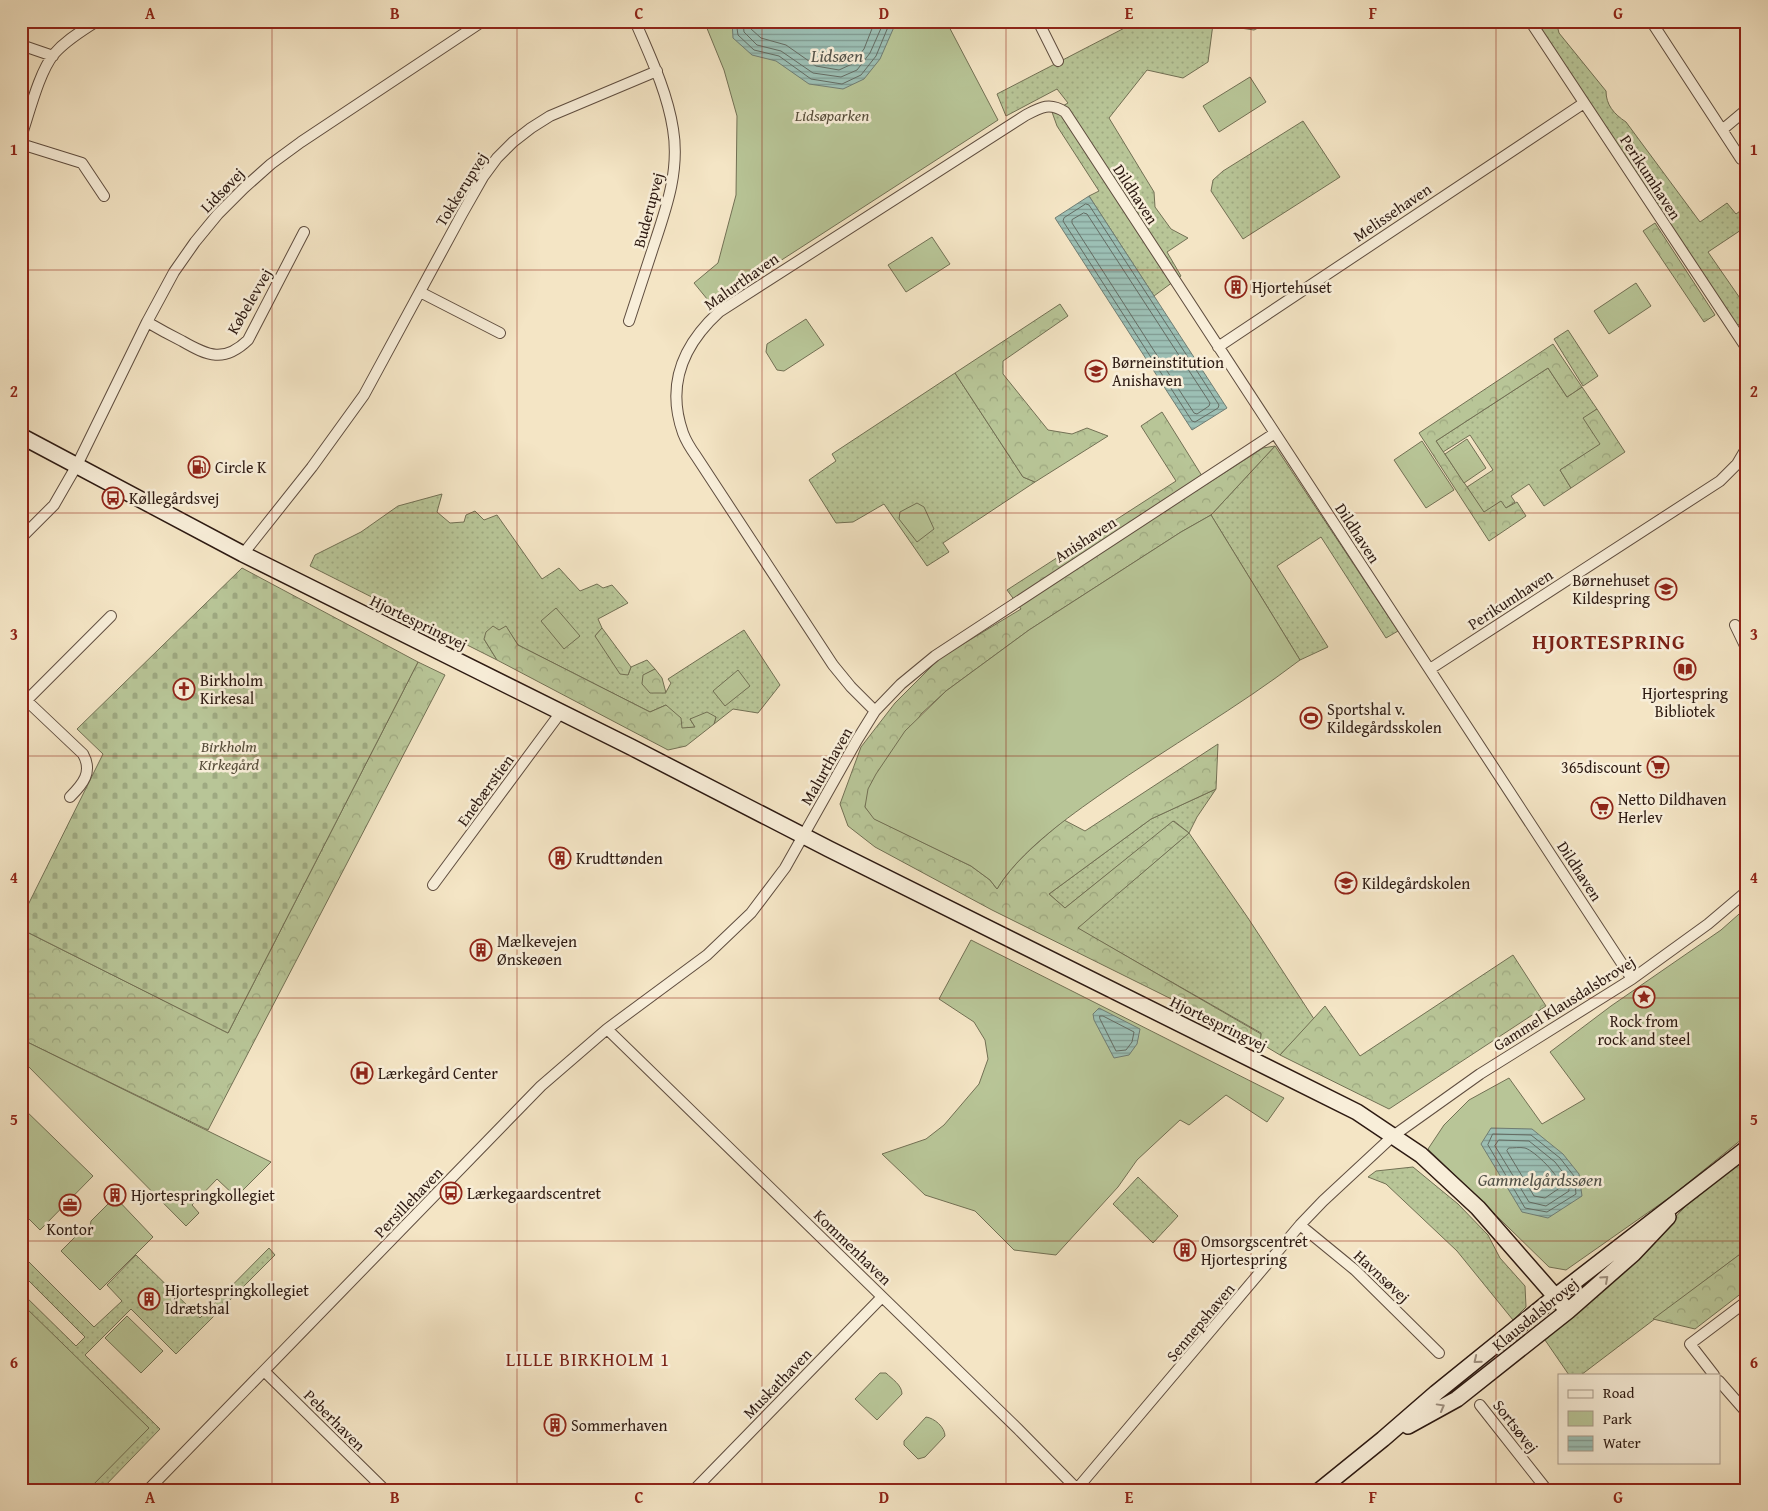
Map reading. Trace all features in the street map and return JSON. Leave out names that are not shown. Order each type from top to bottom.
[{"type":"street","points":[[21,137],[43,74],[53,56],[72,38],[97,21]]},
{"type":"street","name":"Lidsøvej","points":[[77,465],[147,322],[174,272],[218,214],[271,164],[301,142],[483,21]]},
{"type":"street","name":"Buderupvej","points":[[629,321],[667,207],[673,182],[675,156],[674,130],[668,105],[657,72],[635,21]]},
{"type":"street","points":[[1038,21],[1058,61]]},
{"type":"street","name":"Perikumhaven","points":[[1530,21],[1747,349]]},
{"type":"street","points":[[1651,21],[1740,159]]},
{"type":"street","points":[[21,45],[53,56]]},
{"type":"street","name":"Tokkerupvej","points":[[243,554],[312,467],[364,395],[483,177],[497,158],[513,142],[550,116],[657,72]]},
{"type":"street","name":"Melissehaven","points":[[1218,346],[1584,103]]},
{"type":"street","name":"Dildhaven","points":[[1056,106],[1065,112],[1632,979]]},
{"type":"street","name":"Malurthaven","points":[[875,711],[850,687],[829,659],[683,434],[678,416],[676,396],[678,377],[692,341],[704,325],[718,312],[1026,116],[1044,107],[1056,106]]},
{"type":"street","points":[[1722,130],[1747,108]]},
{"type":"street","points":[[21,144],[82,163],[104,196]]},
{"type":"street","name":"Købelevvej","points":[[147,322],[204,353],[216,356],[228,354],[239,348],[248,340],[304,232]]},
{"type":"street","points":[[420,292],[500,333]]},
{"type":"street","name":"Anishaven","points":[[914,674],[935,656],[1275,433]]},
{"type":"street","name":"Hjortespringvej","points":[[21,436],[243,554],[561,712],[803,836],[1358,1112],[1422,1155],[1478,1208],[1568,1311]]},
{"type":"street","name":"Perikumhaven","points":[[1430,669],[1720,481],[1737,464],[1747,447]]},
{"type":"street","points":[[21,538],[54,506],[77,465]]},
{"type":"street","points":[[70,797],[86,779],[86,760],[83,754],[24,703],[111,616]]},
{"type":"street","points":[[1735,625],[1747,650]]},
{"type":"street","name":"Malurthaven","points":[[803,836],[875,711],[901,684],[914,674]]},
{"type":"street","name":"Enebærstien","points":[[434,886],[561,712]]},
{"type":"street","name":"Persillehaven","points":[[148,1490],[541,1086],[606,1029],[707,955],[751,913],[785,868],[803,836]]},
{"type":"street","name":"Gammel Klausdalsbrovej","points":[[1393,1136],[1480,1074],[1632,979],[1708,924],[1747,891]]},
{"type":"street","name":"Kommenhaven","points":[[606,1029],[1077,1489]]},
{"type":"street","name":"Sennepshaven","points":[[1077,1489],[1300,1225],[1393,1136]]},
{"type":"street","name":"Klausdalsbrovej","points":[[1320,1490],[1383,1439],[1436,1392],[1647,1224],[1747,1148]]},
{"type":"street","name":"Klausdalsbrovej","points":[[1383,1439],[1457,1398],[1568,1311],[1633,1254],[1691,1192]]},
{"type":"street","name":"Havnsøvej","points":[[1300,1225],[1355,1270],[1439,1353]]},
{"type":"street","name":"Muskathaven","points":[[694,1490],[882,1297]]},
{"type":"street","points":[[1713,1374],[1690,1344],[1747,1301]]},
{"type":"street","name":"Peberhaven","points":[[264,1371],[385,1490]]},
{"type":"street","points":[[1720,1382],[1747,1413]]},
{"type":"street","name":"Sortsøvej","points":[[1480,1405],[1547,1490]]},
{"type":"green space","name":"Lidsøparken","points":[[704,21],[946,21],[998,120],[712,305],[694,283],[718,263],[736,195],[737,116],[724,70]]},
{"type":"green space","points":[[1138,21],[1262,21],[1264,25],[1254,30],[1213,24],[1208,62],[1183,78],[1147,70],[1109,118],[1154,192],[1155,207],[1171,229],[1188,238],[1167,252],[1181,276],[1154,296],[1089,196],[1099,191],[1057,126],[1052,112],[1068,103],[1057,89],[1006,116],[997,94]]},
{"type":"green space","points":[[1536,21],[1556,21],[1559,33],[1606,91],[1607,101],[1611,109],[1626,122],[1700,222],[1727,203],[1736,214],[1747,206],[1747,226],[1708,252],[1744,304],[1747,302],[1747,317],[1736,327]]},
{"type":"green space","points":[[1250,77],[1266,102],[1219,132],[1203,106]]},
{"type":"green space","points":[[1303,121],[1340,177],[1243,239],[1211,191],[1213,180],[1223,171]]},
{"type":"green space","points":[[1655,223],[1715,315],[1704,322],[1643,231]]},
{"type":"green space","points":[[932,237],[950,264],[906,292],[888,265]]},
{"type":"green space","points":[[1636,283],[1651,306],[1609,334],[1594,311]]},
{"type":"green space","points":[[1060,304],[1068,316],[1003,361],[1003,374],[1048,430],[1072,434],[1087,428],[1108,436],[1035,482],[1023,477],[955,373]]},
{"type":"green space","points":[[806,319],[824,345],[784,371],[777,370],[766,352],[767,344]]},
{"type":"green space","points":[[1568,330],[1598,376],[1583,386],[1554,339]]},
{"type":"green space","points":[[1553,344],[1582,387],[1567,397],[1548,368],[1436,441],[1484,512],[1501,501],[1506,508],[1517,502],[1526,516],[1489,541],[1419,433]]},
{"type":"green space","points":[[1548,368],[1567,397],[1582,387],[1597,409],[1584,418],[1601,444],[1560,470],[1571,488],[1544,506],[1529,484],[1511,496],[1515,502],[1506,508],[1484,513],[1467,487],[1493,470],[1470,435],[1443,452],[1436,441]]},
{"type":"green space","points":[[955,373],[1023,477],[1035,482],[943,543],[949,552],[927,566],[884,504],[853,522],[836,523],[809,480],[836,461],[832,454]]},
{"type":"green space","points":[[1597,409],[1625,452],[1571,488],[1560,470],[1600,444],[1583,418]]},
{"type":"green space","points":[[1162,412],[1207,484],[1263,448],[1275,446],[1211,515],[1181,532],[1029,630],[946,691],[921,714],[865,807],[875,819],[971,866],[990,880],[997,889],[1019,861],[1064,820],[1085,831],[1218,744],[1216,789],[1151,819],[1049,894],[1065,908],[1173,821],[1189,833],[1078,928],[1261,1034],[1260,1043],[992,910],[875,847],[848,826],[840,804],[861,747],[895,703],[940,658],[1021,609],[1007,590],[1176,481],[1141,426]]},
{"type":"green space","points":[[1467,439],[1486,468],[1464,483],[1445,454]]},
{"type":"green space","points":[[1422,441],[1454,490],[1426,508],[1394,460]]},
{"type":"green space","points":[[1275,446],[1398,631],[1386,638],[1321,537],[1277,566],[1328,647],[1300,660],[1211,515]]},
{"type":"green space","points":[[442,494],[437,512],[450,523],[464,522],[466,515],[475,511],[484,520],[497,515],[542,579],[559,568],[580,591],[597,584],[603,588],[612,585],[628,603],[598,619],[602,628],[595,636],[628,675],[631,667],[647,660],[655,669],[644,675],[666,692],[671,683],[668,679],[744,630],[780,685],[758,713],[733,709],[714,724],[716,717],[690,719],[695,727],[682,729],[666,705],[650,712],[518,645],[506,627],[484,639],[497,660],[310,566],[315,555],[361,532],[398,506]]},
{"type":"green space","points":[[917,503],[924,507],[934,529],[917,542],[899,519],[900,512]]},
{"type":"green space","points":[[1211,515],[1300,660],[1252,695],[1128,775],[1075,812],[1031,849],[1006,875],[997,889],[990,880],[971,866],[874,819],[865,807],[868,789],[876,774],[905,731],[946,691],[1029,630],[1181,532]]},
{"type":"green space","name":"Birkholm Kirkegård","points":[[242,568],[418,662],[228,1033],[21,929],[21,919],[103,754],[77,729]]},
{"type":"green space","points":[[556,608],[580,636],[564,649],[541,621]]},
{"type":"green space","points":[[493,626],[499,630],[506,626],[518,645],[650,712],[666,705],[681,718],[682,728],[695,727],[690,719],[707,712],[716,717],[714,724],[686,746],[668,750],[497,660],[484,639],[486,632]]},
{"type":"green space","points":[[602,628],[631,667],[628,675],[620,674],[595,636]]},
{"type":"green space","points":[[418,662],[445,675],[208,1130],[21,1039],[21,929],[228,1033]]},
{"type":"green space","points":[[655,669],[662,678],[666,693],[650,693],[642,684],[643,675]]},
{"type":"green space","points":[[738,670],[750,686],[725,706],[713,691]]},
{"type":"green space","points":[[1216,789],[1197,817],[1189,833],[1174,821],[1065,908],[1049,894],[1151,819]]},
{"type":"green space","points":[[1189,833],[1248,918],[1314,1019],[1280,1055],[1260,1043],[1261,1033],[1077,928]]},
{"type":"green space","points":[[1747,907],[1747,1135],[1673,1195],[1566,1270],[1549,1267],[1428,1149],[1444,1125],[1469,1100],[1509,1078],[1542,1124],[1585,1099],[1550,1052],[1611,1006],[1721,930]]},
{"type":"green space","points":[[971,940],[1284,1098],[1267,1122],[1226,1095],[1189,1125],[1180,1120],[1137,1160],[1118,1187],[1056,1255],[1014,1250],[975,1211],[925,1195],[882,1154],[926,1139],[944,1125],[979,1084],[988,1059],[985,1040],[974,1022],[939,999]]},
{"type":"green space","points":[[1513,955],[1546,1006],[1389,1109],[1280,1055],[1325,1006],[1360,1056]]},
{"type":"green space","points":[[21,1039],[271,1162],[236,1197],[217,1179],[192,1205],[199,1213],[186,1226],[24,1062],[21,1064]]},
{"type":"green space","points":[[21,1106],[93,1176],[40,1230],[21,1211]]},
{"type":"green space","points":[[1747,1155],[1747,1249],[1582,1374],[1568,1374],[1545,1340],[1635,1260],[1698,1193]]},
{"type":"green space","points":[[1413,1167],[1458,1204],[1488,1235],[1500,1258],[1525,1286],[1526,1307],[1513,1320],[1457,1251],[1386,1184],[1368,1177],[1376,1171]]},
{"type":"green space","points":[[1138,1177],[1178,1216],[1153,1243],[1113,1204]]},
{"type":"green space","points":[[115,1197],[153,1237],[100,1290],[61,1251],[84,1228],[90,1227],[91,1221]]},
{"type":"green space","points":[[269,1248],[275,1255],[176,1354],[131,1309],[85,1355],[160,1429],[101,1490],[21,1490],[21,1292],[76,1346],[85,1337],[21,1273],[21,1254],[94,1327],[122,1301],[107,1285],[136,1255],[200,1318]]},
{"type":"green space","points":[[1747,1249],[1747,1289],[1695,1329],[1653,1319]]},
{"type":"green space","points":[[21,1303],[149,1428],[88,1490],[21,1490]]},
{"type":"green space","points":[[127,1316],[163,1351],[141,1373],[105,1338]]},
{"type":"green space","points":[[880,1373],[886,1373],[894,1380],[899,1385],[902,1394],[877,1420],[855,1399]]},
{"type":"green space","points":[[926,1417],[939,1424],[945,1436],[925,1457],[918,1459],[904,1445],[904,1441]]},
{"type":"water","name":"Lidsøen","points":[[732,21],[893,21],[894,27],[880,59],[864,79],[843,89],[809,84],[776,61],[752,55],[733,38]]},
{"type":"water","points":[[1089,196],[1227,408],[1192,430],[1055,218]]},
{"type":"water","points":[[1099,1008],[1140,1029],[1137,1044],[1129,1055],[1114,1058],[1094,1020],[1093,1014]]},
{"type":"water","name":"Gammelgårdssøen","points":[[1491,1128],[1532,1129],[1563,1154],[1579,1174],[1582,1196],[1548,1218],[1522,1212],[1481,1144]]},
{"type":"place","name":"Hjortehuset","points":[[1236,287]]},
{"type":"place","name":"Børneinstitution Anishaven","points":[[1096,371]]},
{"type":"place","name":"Circle K","points":[[199,467]]},
{"type":"place","name":"Køllegårdsvej","points":[[113,498]]},
{"type":"place","name":"Børnehuset Kildespring","points":[[1666,589]]},
{"type":"place","name":"Hjortespring Bibliotek","points":[[1685,669]]},
{"type":"place","name":"Birkholm Kirkesal","points":[[184,689]]},
{"type":"place","name":"Sportshal v. Kildegårdsskolen","points":[[1311,718]]},
{"type":"place","name":"365discount","points":[[1658,767]]},
{"type":"place","name":"Netto Dildhaven Herlev","points":[[1602,808]]},
{"type":"place","name":"Krudttønden","points":[[560,858]]},
{"type":"place","name":"Kildegårdskolen","points":[[1346,883]]},
{"type":"place","name":"Mælkevejen Ønskeøen","points":[[481,950]]},
{"type":"place","name":"Rock from rock and steel","points":[[1644,997]]},
{"type":"place","name":"Lærkegård Center","points":[[362,1073]]},
{"type":"place","name":"Lærkegaardscentret","points":[[451,1193]]},
{"type":"place","name":"Hjortespringkollegiet","points":[[115,1195]]},
{"type":"place","name":"Kontor","points":[[70,1205]]},
{"type":"place","name":"Omsorgscentret Hjortespring","points":[[1185,1250]]},
{"type":"place","name":"Hjortespringkollegiet Idrætshal","points":[[149,1299]]},
{"type":"place","name":"Sommerhaven","points":[[555,1425]]},
{"type":"district","name":"HJORTESPRING","points":[[1609,641]]},
{"type":"district","name":"LILLE BIRKHOLM 1","points":[[588,1359]]}]
